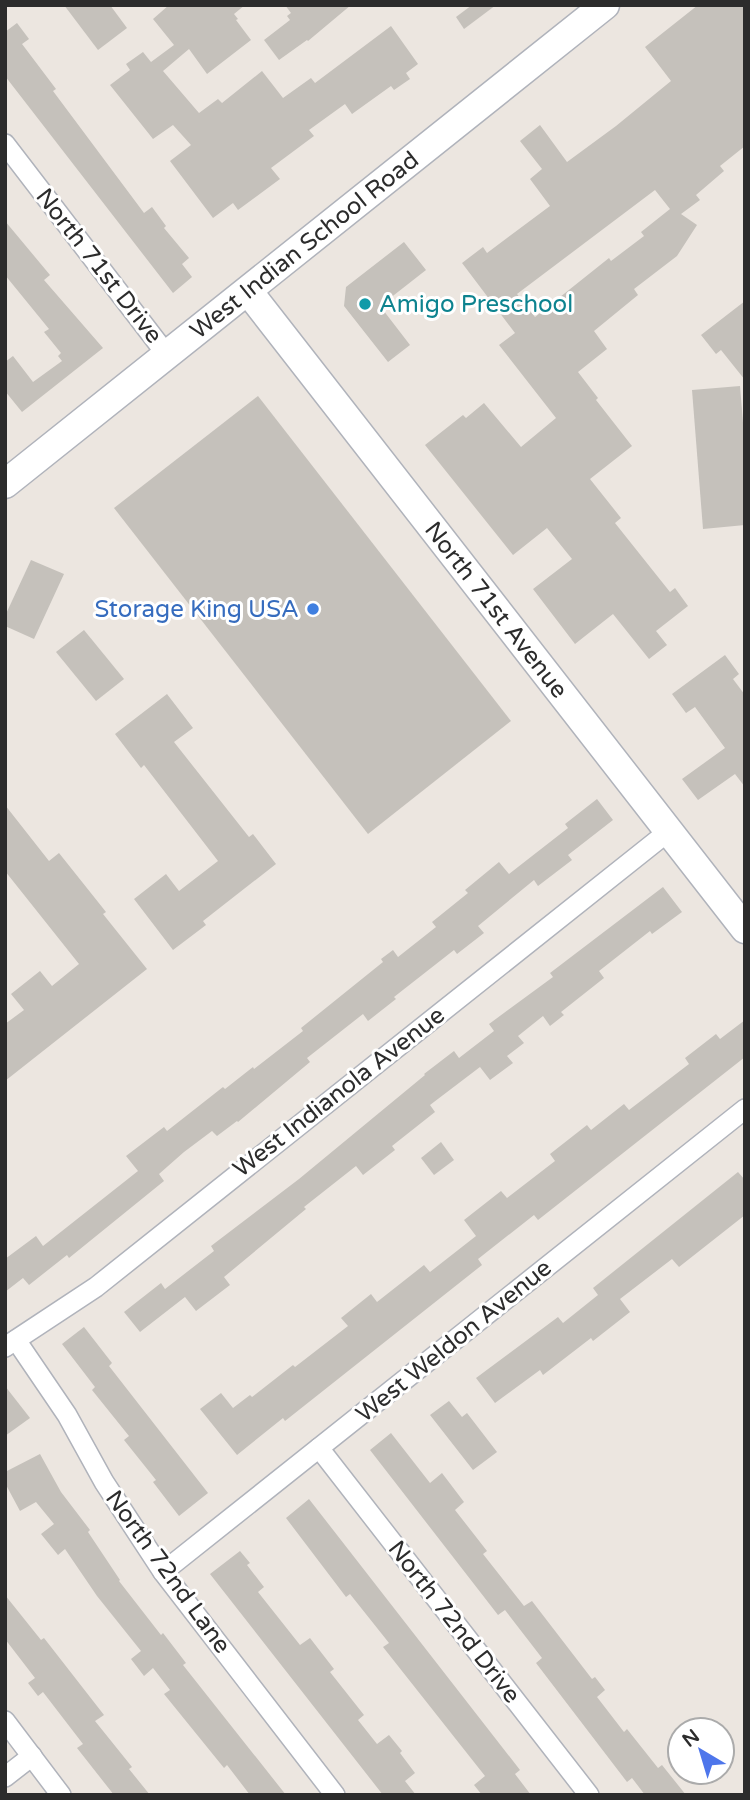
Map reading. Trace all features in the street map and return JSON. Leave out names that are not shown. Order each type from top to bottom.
[{"type":"street","name":"West Indian School Road","points":[[5,484],[605,5]]},
{"type":"street","name":"North 71st Drive","points":[[5,144],[167,355]]},
{"type":"street","name":"North 71st Avenue","points":[[248,291],[745,929]]},
{"type":"street","name":"West Indianola Avenue","points":[[11,1343],[96,1287],[669,831]]},
{"type":"street","name":"West Weldon Avenue","points":[[163,1572],[745,1109]]},
{"type":"street","name":"North 72nd Lane","points":[[11,1343],[67,1415],[104,1482],[163,1572],[335,1795]]},
{"type":"street","name":"North 72nd Drive","points":[[319,1448],[589,1795]]},
{"type":"street","points":[[5,1721],[61,1795]]},
{"type":"street","points":[[5,1777],[32,1756]]},
{"type":"building","points":[[64,5],[110,5],[127,28],[98,50]]},
{"type":"building","points":[[169,5],[245,5],[234,14],[251,40],[207,74],[189,49],[163,71],[199,113],[218,99],[222,103],[262,71],[283,98],[311,78],[315,83],[391,26],[418,64],[406,73],[410,79],[394,90],[391,86],[352,114],[345,104],[309,130],[314,136],[271,168],[280,179],[238,210],[233,203],[213,218],[170,161],[191,145],[173,125],[153,139],[110,85],[130,70],[126,64],[143,52],[151,62],[174,45],[153,19]]},
{"type":"building","points":[[285,5],[351,5],[308,41],[279,60],[264,40],[290,20],[287,16],[291,13]]},
{"type":"building","points":[[472,5],[496,5],[464,29],[456,17]]},
{"type":"building","points":[[698,5],[745,5],[745,146],[720,166],[724,171],[696,195],[700,200],[681,214],[697,225],[677,256],[634,289],[638,295],[594,331],[607,349],[578,372],[632,446],[590,479],[621,518],[615,523],[670,592],[675,588],[688,606],[656,631],[667,645],[649,659],[613,614],[575,644],[533,589],[572,559],[547,528],[513,555],[425,445],[463,415],[466,418],[484,403],[521,447],[556,418],[499,345],[515,333],[462,263],[483,247],[487,253],[550,206],[530,179],[542,169],[520,141],[540,125],[567,162],[671,81],[645,47]],"holes":[[[655,190],[670,209],[641,232],[644,236],[611,261],[609,258],[535,317],[517,294]]]},
{"type":"building","points":[[17,23],[29,39],[22,44],[56,89],[53,91],[144,213],[152,207],[166,226],[164,228],[189,258],[182,264],[192,277],[173,293],[5,76],[5,32]]},
{"type":"building","points":[[5,221],[50,275],[44,280],[103,348],[22,412],[5,391],[5,362],[13,356],[33,382],[62,361],[58,356],[61,353],[44,332],[49,329],[5,275]]},
{"type":"building","name":"Amigo Preschool","points":[[404,242],[426,270],[380,306],[410,345],[388,362],[344,306],[346,287]]},
{"type":"building","points":[[745,301],[745,380],[721,350],[716,354],[701,335]]},
{"type":"building","points":[[740,386],[745,447],[745,525],[703,529],[692,390]]},
{"type":"building","points":[[258,396],[511,721],[368,834],[114,508]]},
{"type":"building","points":[[31,560],[64,574],[34,639],[5,626],[5,616]]},
{"type":"building","points":[[84,630],[124,679],[96,701],[56,652]]},
{"type":"building","points":[[725,655],[739,674],[733,679],[745,695],[745,787],[735,774],[698,800],[682,779],[725,748],[695,707],[686,713],[672,694]]},
{"type":"building","points":[[167,694],[193,728],[174,742],[249,837],[253,834],[276,864],[203,921],[206,925],[173,950],[134,899],[166,874],[179,891],[218,861],[144,765],[141,768],[115,734]]},
{"type":"building","points":[[597,799],[613,820],[568,855],[572,860],[538,886],[534,880],[478,926],[484,933],[457,954],[454,950],[368,1021],[363,1014],[307,1058],[310,1062],[238,1122],[217,1136],[212,1131],[184,1152],[159,1174],[164,1181],[69,1258],[67,1255],[29,1285],[23,1278],[5,1292],[5,1259],[36,1236],[43,1246],[138,1171],[126,1156],[164,1127],[167,1131],[223,1087],[225,1089],[253,1067],[254,1069],[303,1031],[301,1028],[383,962],[381,959],[393,950],[398,957],[436,927],[432,922],[468,893],[465,890],[499,862],[509,874],[568,828],[565,824]]},
{"type":"building","points":[[5,805],[49,861],[59,853],[147,969],[5,1081],[5,1024],[24,1010],[11,994],[40,971],[52,986],[79,964],[5,871]]},
{"type":"building","points":[[663,887],[682,912],[652,934],[650,931],[599,971],[604,978],[561,1012],[564,1015],[550,1026],[543,1016],[518,1036],[524,1043],[507,1056],[513,1063],[490,1080],[480,1067],[430,1105],[435,1112],[392,1146],[395,1150],[363,1175],[356,1166],[304,1207],[306,1209],[224,1277],[230,1285],[196,1311],[185,1297],[140,1332],[124,1312],[161,1283],[165,1289],[214,1251],[211,1246],[299,1179],[454,1051],[459,1058],[494,1031],[489,1024],[553,977],[550,973]]},
{"type":"building","points":[[745,1020],[745,1057],[538,1220],[534,1215],[478,1259],[482,1265],[285,1421],[283,1418],[237,1455],[200,1409],[221,1393],[233,1408],[250,1395],[252,1397],[348,1326],[341,1318],[371,1294],[377,1302],[424,1265],[430,1272],[476,1236],[464,1220],[501,1191],[507,1198],[555,1161],[550,1154],[587,1125],[591,1130],[624,1104],[629,1110],[689,1064],[685,1058],[716,1034],[720,1039]]},
{"type":"building","points":[[441,1142],[454,1160],[434,1175],[421,1158]]},
{"type":"building","points":[[738,1172],[745,1180],[745,1215],[679,1267],[672,1259],[620,1299],[630,1312],[593,1341],[591,1338],[543,1375],[540,1370],[495,1403],[476,1378],[558,1317],[563,1323],[598,1295],[593,1288]]},
{"type":"building","points":[[84,1327],[112,1363],[109,1366],[208,1493],[179,1516],[153,1482],[156,1480],[124,1440],[129,1436],[92,1390],[95,1387],[62,1344]]},
{"type":"building","points":[[5,1386],[30,1418],[5,1436]]},
{"type":"building","points":[[449,1401],[462,1417],[467,1413],[497,1452],[473,1470],[430,1415]]},
{"type":"building","points":[[391,1433],[430,1483],[442,1473],[464,1502],[455,1510],[487,1551],[483,1554],[524,1606],[532,1601],[592,1679],[595,1677],[605,1690],[597,1697],[624,1732],[627,1729],[658,1768],[662,1765],[666,1770],[666,1786],[679,1786],[686,1795],[645,1795],[632,1778],[627,1782],[536,1663],[542,1658],[505,1610],[498,1615],[370,1450]]},
{"type":"building","points":[[40,1454],[61,1492],[90,1530],[88,1532],[119,1581],[161,1635],[163,1633],[186,1663],[183,1665],[286,1795],[250,1795],[227,1765],[224,1768],[164,1694],[170,1690],[153,1668],[144,1676],[131,1659],[141,1651],[97,1596],[65,1549],[58,1555],[41,1534],[54,1524],[36,1502],[20,1511],[5,1483],[5,1472]]},
{"type":"building","points":[[309,1499],[520,1770],[515,1774],[531,1795],[482,1795],[474,1785],[485,1776],[383,1647],[389,1643],[350,1594],[346,1597],[286,1518]]},
{"type":"building","points":[[240,1551],[264,1587],[258,1592],[300,1645],[310,1638],[334,1669],[330,1672],[364,1715],[358,1720],[377,1744],[389,1735],[402,1751],[400,1753],[415,1773],[405,1781],[416,1795],[383,1795],[210,1574]]},
{"type":"building","points":[[5,1595],[41,1640],[44,1638],[104,1715],[95,1721],[132,1767],[129,1769],[150,1795],[114,1795],[77,1748],[83,1744],[43,1692],[38,1696],[28,1683],[35,1678],[5,1639]]},
{"type":"place","name":"Amigo Preschool","points":[[365,304]]},
{"type":"place","name":"Storage King USA","points":[[313,609]]}]
